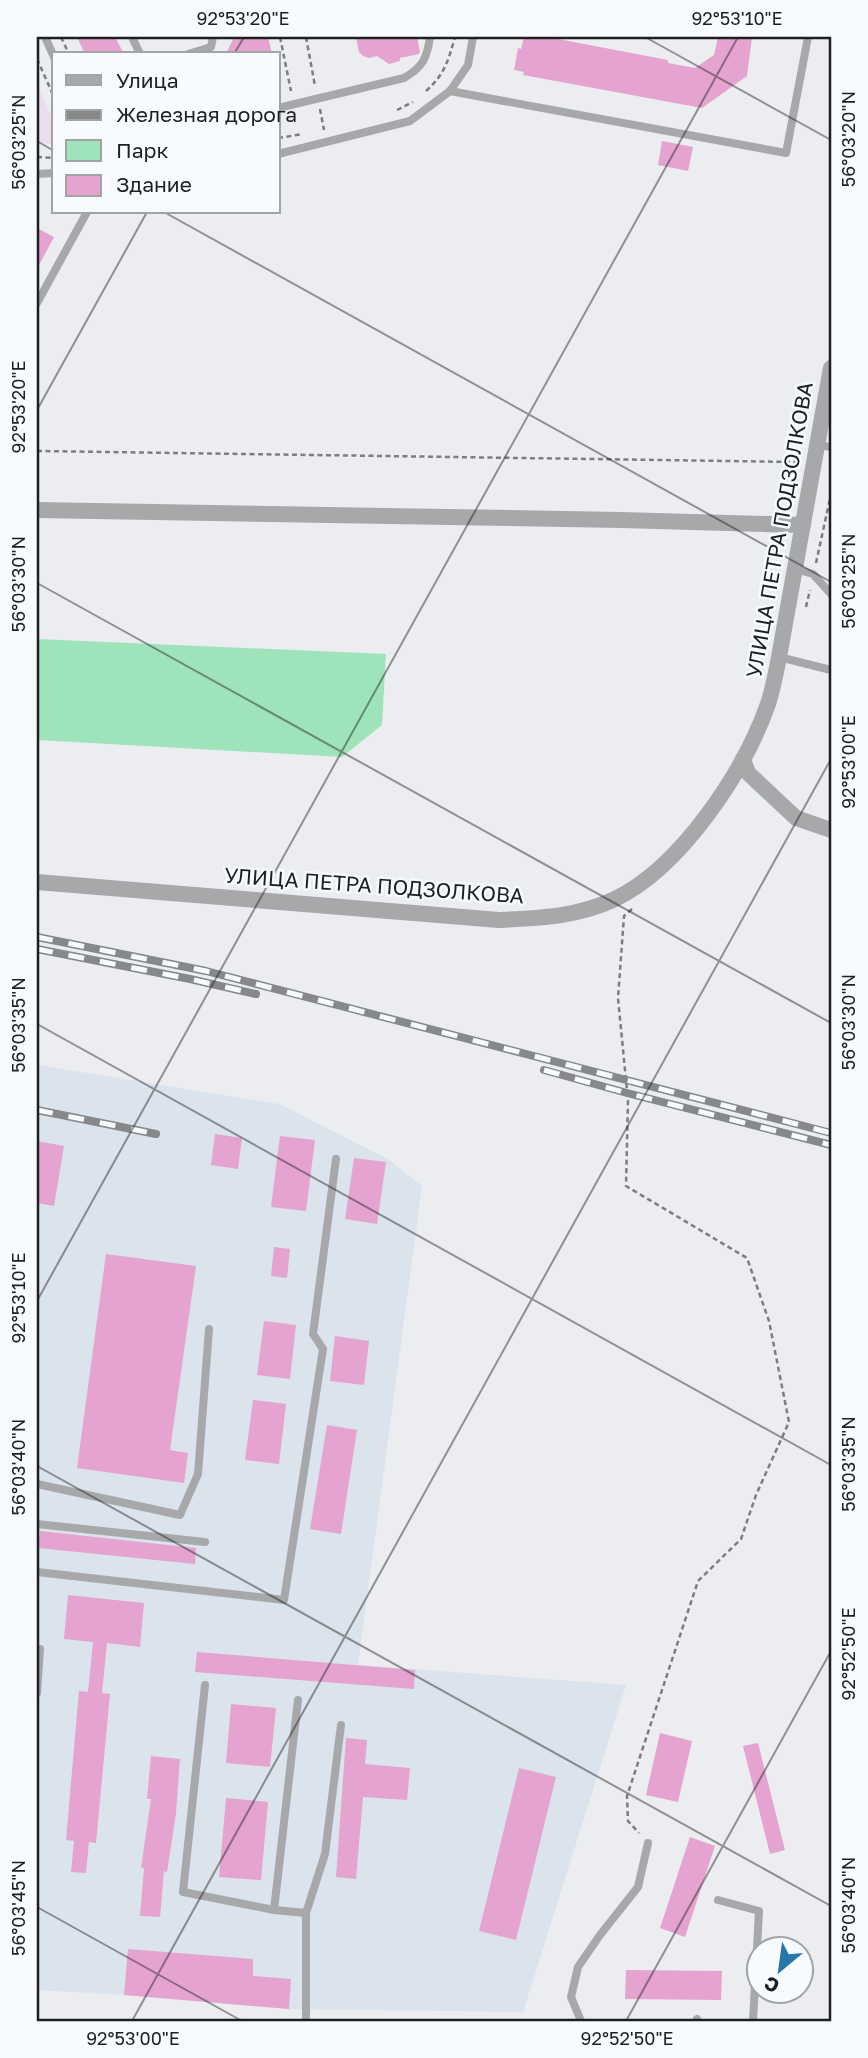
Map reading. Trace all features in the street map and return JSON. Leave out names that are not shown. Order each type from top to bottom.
[{"type":"street","name":"УЛИЦА ПЕТРА ПОДЗОЛКОВА","points":[[37,882],[499,920],[563,916],[612,900],[634,888],[660,867],[702,822],[743,759],[769,701],[815,463],[824,446],[831,368]]},
{"type":"street","points":[[37,510],[803,525]]},
{"type":"street","points":[[743,759],[748,774],[796,818],[831,830]]},
{"type":"lane","points":[[195,52],[211,47],[214,37]]},
{"type":"lane","points":[[280,108],[404,78],[423,62],[428,53],[430,37]]},
{"type":"lane","points":[[280,154],[410,121],[450,91],[468,65],[473,37]]},
{"type":"lane","points":[[450,91],[786,153],[808,37]]},
{"type":"lane","points":[[37,303],[86,214]]},
{"type":"lane","points":[[795,569],[813,574],[831,594]]},
{"type":"lane","points":[[779,657],[831,670]]},
{"type":"lane","points":[[37,1572],[284,1600],[323,1349],[313,1334],[335,1159]]},
{"type":"lane","points":[[37,1484],[180,1515],[198,1474],[209,1329]]},
{"type":"lane","points":[[37,1524],[205,1542]]},
{"type":"lane","points":[[37,1649],[40,1649],[37,1693]]},
{"type":"lane","points":[[205,1685],[183,1892],[274,1910],[306,1913]]},
{"type":"lane","points":[[274,1910],[298,1700]]},
{"type":"lane","points":[[306,2021],[306,1913],[325,1854],[341,1725]]},
{"type":"lane","points":[[581,2021],[571,1997],[578,1967],[638,1887],[648,1843]]},
{"type":"lane","points":[[718,1900],[759,1911],[753,2021]]},
{"type":"path","points":[[280,37],[294,104]]},
{"type":"path","points":[[306,37],[324,130]]},
{"type":"path","points":[[422,95],[441,76],[455,37]]},
{"type":"path","points":[[37,59],[52,93]]},
{"type":"path","points":[[397,111],[415,101]]},
{"type":"path","points":[[280,138],[313,132]]},
{"type":"path","points":[[37,451],[815,463]]},
{"type":"path","points":[[624,916],[618,998],[628,1101],[626,1186],[747,1258],[769,1321],[789,1422],[756,1495],[741,1539],[698,1581],[667,1672],[627,1796],[628,1821],[648,1843]]},
{"type":"shaded area","points":[[37,83],[52,117],[52,143],[37,143]]},
{"type":"shaded area","points":[[37,1065],[279,1104],[388,1159],[422,1186],[358,1665],[626,1685],[523,2012],[289,2009],[37,1990]]},
{"type":"green space","points":[[37,639],[386,654],[382,725],[342,757],[37,740]]},
{"type":"building","points":[[77,37],[115,37],[123,52],[84,52]]},
{"type":"building","points":[[234,37],[268,37],[272,52],[227,52]]},
{"type":"building","points":[[356,37],[417,37],[420,52],[389,64],[377,56],[363,56],[359,52]]},
{"type":"building","points":[[524,37],[558,37],[695,68],[714,55],[718,37],[752,37],[747,76],[702,108],[523,75],[524,72],[514,70],[518,48],[521,49]]},
{"type":"building","points":[[662,141],[693,147],[688,171],[658,165]]},
{"type":"building","points":[[37,228],[54,237],[37,269]]},
{"type":"building","points":[[215,1134],[242,1138],[238,1169],[211,1165]]},
{"type":"building","points":[[280,1136],[315,1140],[306,1211],[271,1207]]},
{"type":"building","points":[[37,1141],[64,1146],[54,1206],[37,1203]]},
{"type":"building","points":[[354,1158],[386,1162],[377,1224],[345,1219]]},
{"type":"building","points":[[274,1247],[290,1249],[287,1278],[271,1276]]},
{"type":"building","points":[[106,1254],[196,1266],[170,1450],[188,1453],[184,1483],[77,1468]]},
{"type":"building","points":[[264,1321],[296,1325],[290,1379],[257,1375]]},
{"type":"building","points":[[335,1336],[369,1341],[364,1385],[330,1381]]},
{"type":"building","points":[[253,1400],[286,1404],[279,1464],[245,1460]]},
{"type":"building","points":[[327,1425],[357,1430],[341,1534],[310,1529]]},
{"type":"building","points":[[40,1531],[196,1548],[195,1564],[38,1548]]},
{"type":"building","points":[[68,1595],[144,1603],[140,1647],[107,1643],[102,1693],[110,1694],[96,1843],[89,1842],[86,1873],[71,1872],[74,1841],[66,1840],[79,1691],[88,1692],[93,1642],[64,1639]]},
{"type":"building","points":[[197,1652],[415,1670],[414,1689],[195,1672]]},
{"type":"building","points":[[231,1704],[276,1708],[270,1767],[226,1763]]},
{"type":"building","points":[[660,1733],[692,1741],[678,1802],[646,1795]]},
{"type":"building","points":[[346,1738],[367,1740],[365,1764],[410,1768],[407,1800],[363,1797],[356,1879],[336,1877]]},
{"type":"building","points":[[758,1743],[785,1850],[770,1854],[743,1746]]},
{"type":"building","points":[[151,1756],[180,1759],[176,1813],[167,1872],[164,1871],[160,1917],[140,1916],[144,1868],[141,1868],[151,1799],[147,1799]]},
{"type":"building","points":[[519,1768],[556,1777],[516,1940],[479,1931]]},
{"type":"building","points":[[226,1798],[268,1802],[261,1880],[219,1877]]},
{"type":"building","points":[[690,1837],[715,1846],[685,1937],[660,1928]]},
{"type":"building","points":[[128,1949],[253,1959],[253,1976],[291,1979],[289,2009],[124,1995]]},
{"type":"building","points":[[626,1970],[722,1971],[721,2000],[625,1999]]},
{"type":"railway","points":[[37,937],[206,971],[831,1133]]},
{"type":"railway","points":[[37,949],[256,994]]},
{"type":"railway","points":[[544,1070],[831,1145]]},
{"type":"railway","points":[[37,1110],[156,1134]]}]
